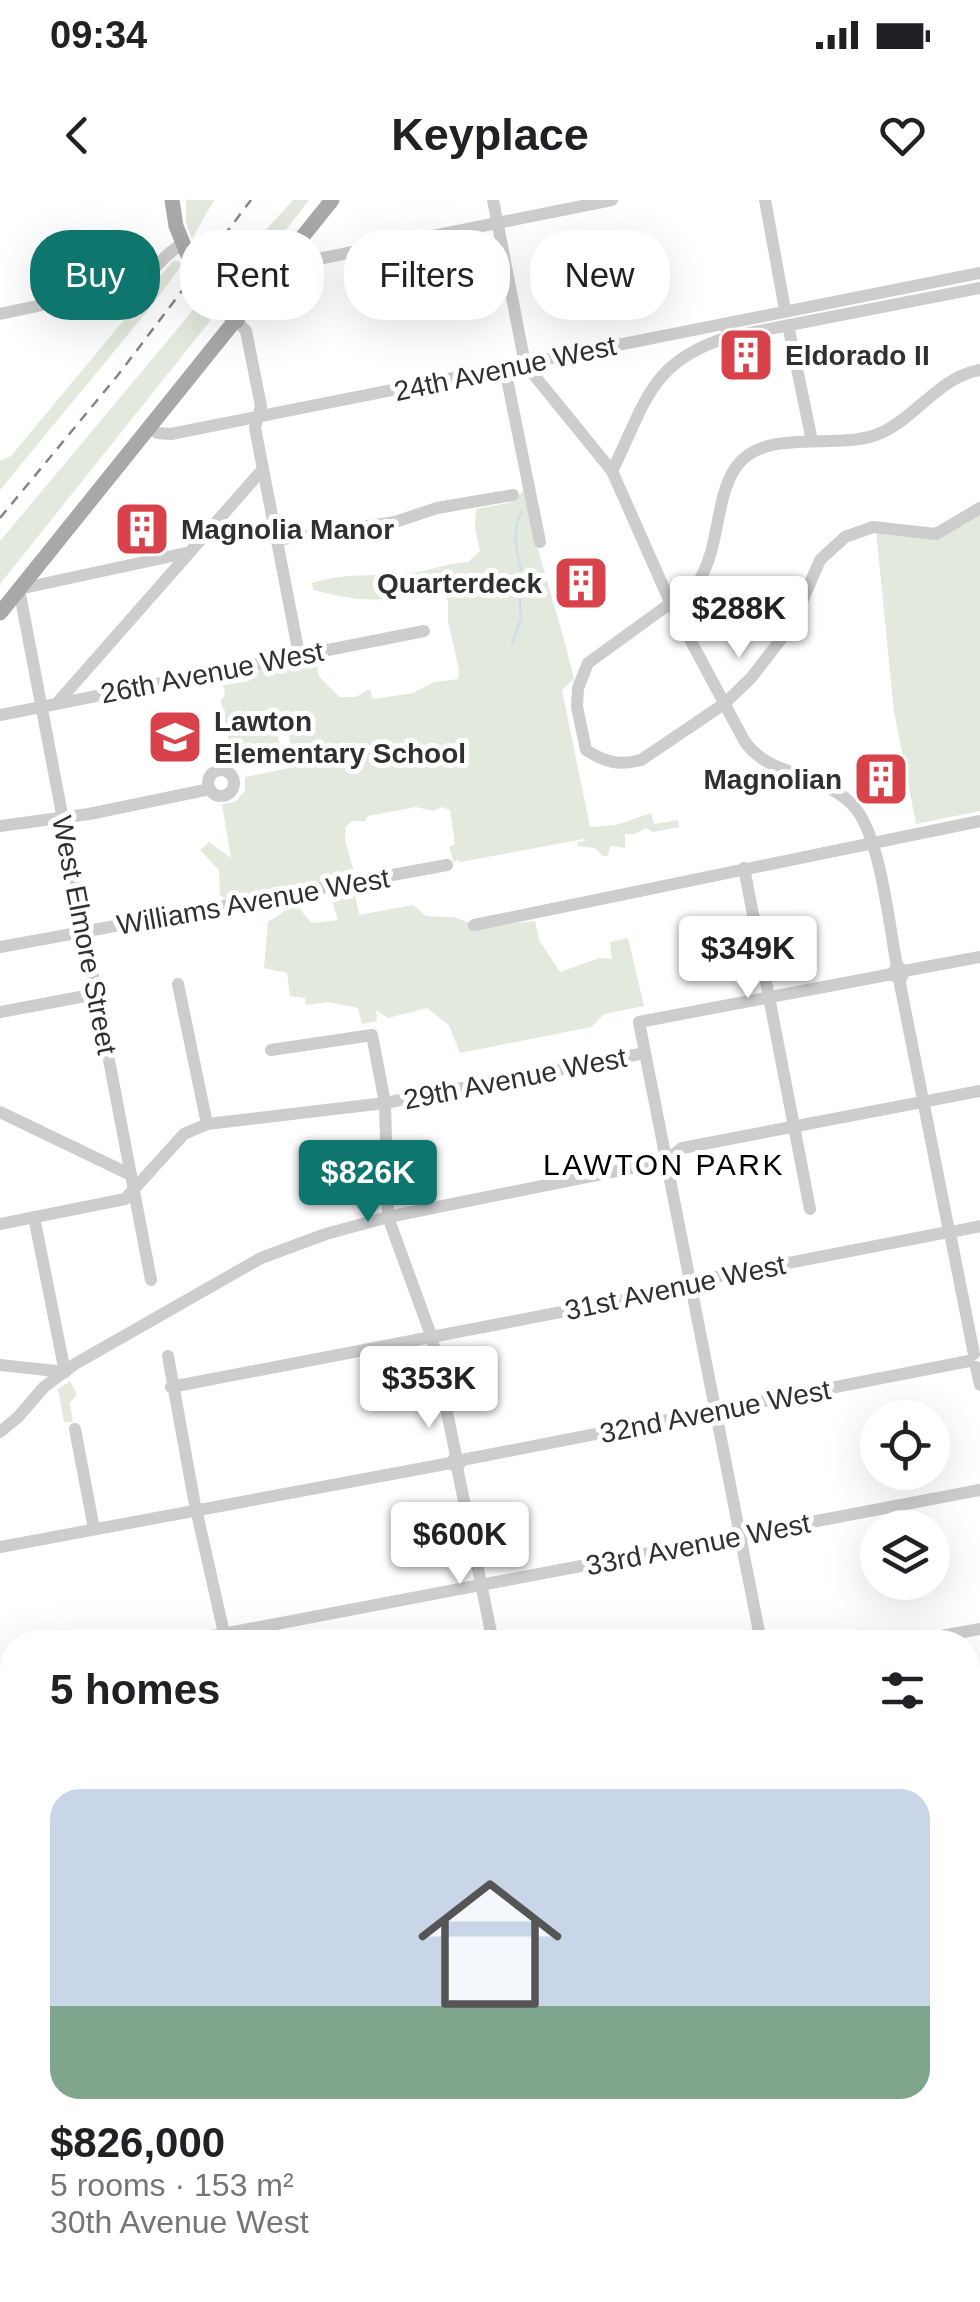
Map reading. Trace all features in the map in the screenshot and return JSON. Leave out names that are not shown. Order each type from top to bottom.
[{"type":"main road","points":[[172,200],[180,230]]},
{"type":"main road","points":[[308,230],[332,200]]},
{"type":"main road","points":[[0,613],[237,321]]},
{"type":"street","points":[[493,200],[525,364],[612,471],[671,604],[739,735],[752,751],[773,766],[819,782],[847,799],[866,824],[980,1385]]},
{"type":"street","points":[[324,258],[612,200]]},
{"type":"street","points":[[765,200],[812,442]]},
{"type":"street","points":[[0,314],[132,286],[143,281],[169,251],[180,249]]},
{"type":"street","name":"24th Avenue West","points":[[150,427],[158,433],[171,434],[525,364],[727,330],[980,273]]},
{"type":"street","name":"24th Avenue West","points":[[787,318],[980,288]]},
{"type":"street","points":[[237,321],[246,331],[261,406],[255,428],[298,654]]},
{"type":"street","points":[[612,471],[658,378],[696,347],[727,330]]},
{"type":"street","points":[[505,368],[540,542]]},
{"type":"street","points":[[980,370],[942,386],[896,425],[879,434],[856,442],[768,446],[737,465],[705,571],[697,584],[588,663],[577,708],[586,750],[604,761],[627,764],[640,760],[724,704],[772,654],[792,625],[820,560],[845,537],[873,527],[936,534],[980,508]]},
{"type":"street","points":[[58,702],[262,469]]},
{"type":"street","points":[[276,540],[395,522],[437,508],[513,494]]},
{"type":"street","points":[[19,589],[186,553]]},
{"type":"street","name":"West Elmore Street","points":[[19,589],[150,1280]]},
{"type":"street","name":"26th Avenue West","points":[[0,715],[424,631]]},
{"type":"street","points":[[0,826],[210,789]]},
{"type":"street","points":[[474,925],[590,904],[616,894],[980,820]]},
{"type":"street","name":"Williams Avenue West","points":[[0,947],[447,866]]},
{"type":"street","points":[[744,868],[810,1209]]},
{"type":"street","name":"29th Avenue West","points":[[0,1224],[125,1198],[184,1134],[207,1124],[385,1104],[645,1053],[639,1022],[980,957]]},
{"type":"street","points":[[178,984],[207,1124]]},
{"type":"street","points":[[0,1012],[96,994]]},
{"type":"street","points":[[271,1050],[372,1034],[385,1104],[388,1217],[432,1338],[490,1630]]},
{"type":"street","points":[[645,1053],[759,1630]]},
{"type":"street","points":[[0,1432],[64,1372],[260,1258],[326,1234],[388,1217],[666,1162],[682,1148],[980,1092]]},
{"type":"street","points":[[0,1112],[130,1174]]},
{"type":"street","points":[[34,1218],[64,1372]]},
{"type":"street","name":"31st Avenue West","points":[[172,1387],[980,1226]]},
{"type":"street","points":[[168,1356],[223,1630]]},
{"type":"street","name":"32nd Avenue West","points":[[0,1547],[976,1360]]},
{"type":"street","points":[[0,1365],[64,1372]]},
{"type":"street","points":[[75,1429],[94,1529]]},
{"type":"street","name":"33rd Avenue West","points":[[265,1630],[980,1490]]},
{"type":"shaded area","points":[[186,200],[214,200],[197,230],[189,230]]},
{"type":"shaded area","points":[[293,200],[309,200],[286,230],[266,230]]},
{"type":"shaded area","points":[[173,261],[179,261],[180,267],[160,294],[160,277]]},
{"type":"shaded area","points":[[124,320],[140,320],[0,490],[0,461],[11,456]]},
{"type":"shaded area","points":[[185,320],[209,320],[0,584],[0,541]]},
{"type":"shaded area","points":[[524,490],[574,679],[562,690],[590,827],[616,825],[651,813],[654,824],[678,820],[679,827],[653,832],[646,828],[625,834],[625,848],[610,846],[608,856],[595,848],[578,846],[577,842],[584,839],[460,862],[458,859],[454,863],[449,847],[455,844],[450,810],[442,807],[433,811],[416,807],[368,816],[365,821],[353,821],[346,826],[345,840],[359,915],[413,905],[426,916],[453,917],[482,927],[535,921],[539,940],[560,972],[599,958],[612,959],[610,942],[628,938],[644,1006],[604,1014],[591,1027],[460,1053],[449,1025],[427,1008],[388,1018],[376,1010],[377,1021],[362,1024],[358,1008],[328,1002],[306,1005],[305,998],[290,996],[287,973],[264,968],[268,922],[295,904],[312,923],[338,920],[326,881],[229,901],[220,895],[219,870],[200,850],[209,842],[231,858],[222,804],[235,802],[245,791],[245,777],[294,767],[286,720],[274,717],[281,751],[258,763],[233,763],[221,701],[225,694],[223,685],[249,681],[263,666],[316,663],[319,676],[339,697],[356,697],[370,689],[373,699],[413,693],[434,682],[458,679],[448,601],[439,588],[367,599],[313,590],[312,583],[468,562],[480,551],[476,509],[512,502]]},
{"type":"shaded area","points":[[980,508],[980,811],[916,824],[894,712],[876,530],[926,532]]},
{"type":"shaded area","points":[[70,1381],[77,1394],[70,1403],[73,1422],[64,1422],[58,1389]]},
{"type":"waterway","points":[[521,512],[516,548],[521,570]]},
{"type":"waterway","points":[[512,644],[521,619],[519,583]]},
{"type":"railway","points":[[0,518],[118,375],[251,200]]},
{"type":"place","name":"Eldorado II","points":[[746,355]]},
{"type":"place","name":"Magnolia Manor","points":[[142,529]]},
{"type":"place","name":"Quarterdeck","points":[[581,583]]},
{"type":"place","name":"Lawton Elementary School","points":[[175,737]]},
{"type":"place","name":"Magnolian","points":[[881,779]]},
{"type":"district","name":"LAWTON PARK","points":[[664,1165]]}]
